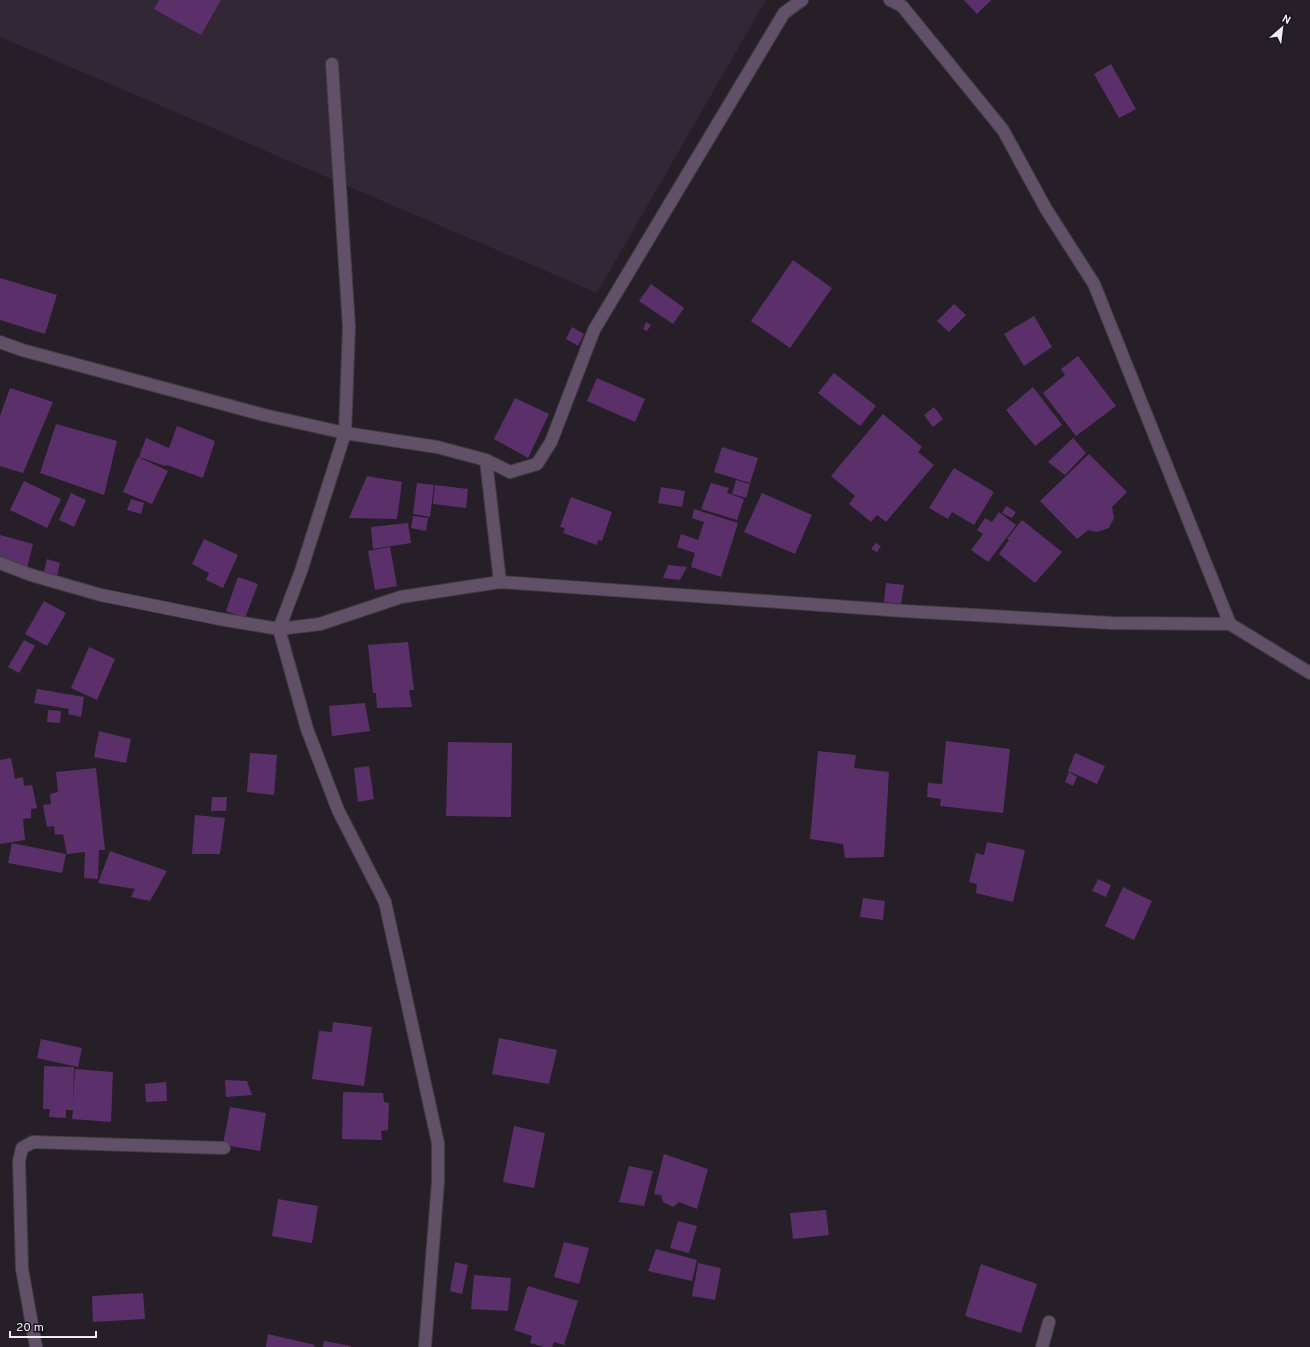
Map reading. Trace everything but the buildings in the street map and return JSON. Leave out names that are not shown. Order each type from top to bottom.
[{"type":"street","points":[[0,342],[22,350],[264,415],[345,433],[437,447],[486,460],[510,472],[537,464],[551,442],[594,330],[784,13],[802,0]]},
{"type":"street","points":[[890,0],[902,6],[1003,130],[1046,209],[1094,284],[1230,624]]},
{"type":"street","points":[[332,64],[349,327],[345,433],[301,571],[279,629],[307,729],[335,803],[385,902],[438,1143],[438,1182],[425,1347]]},
{"type":"street","points":[[486,460],[500,582]]},
{"type":"street","points":[[0,563],[101,595],[220,619],[279,629],[320,624],[401,596],[500,582],[912,611],[1111,623],[1230,624],[1310,673]]},
{"type":"street","points":[[36,1347],[22,1269],[19,1161],[22,1148],[33,1142],[224,1148]]},
{"type":"street","points":[[1042,1347],[1049,1322]]},
{"type":"shaded area","points":[[0,0],[766,0],[597,293],[0,37]]}]
